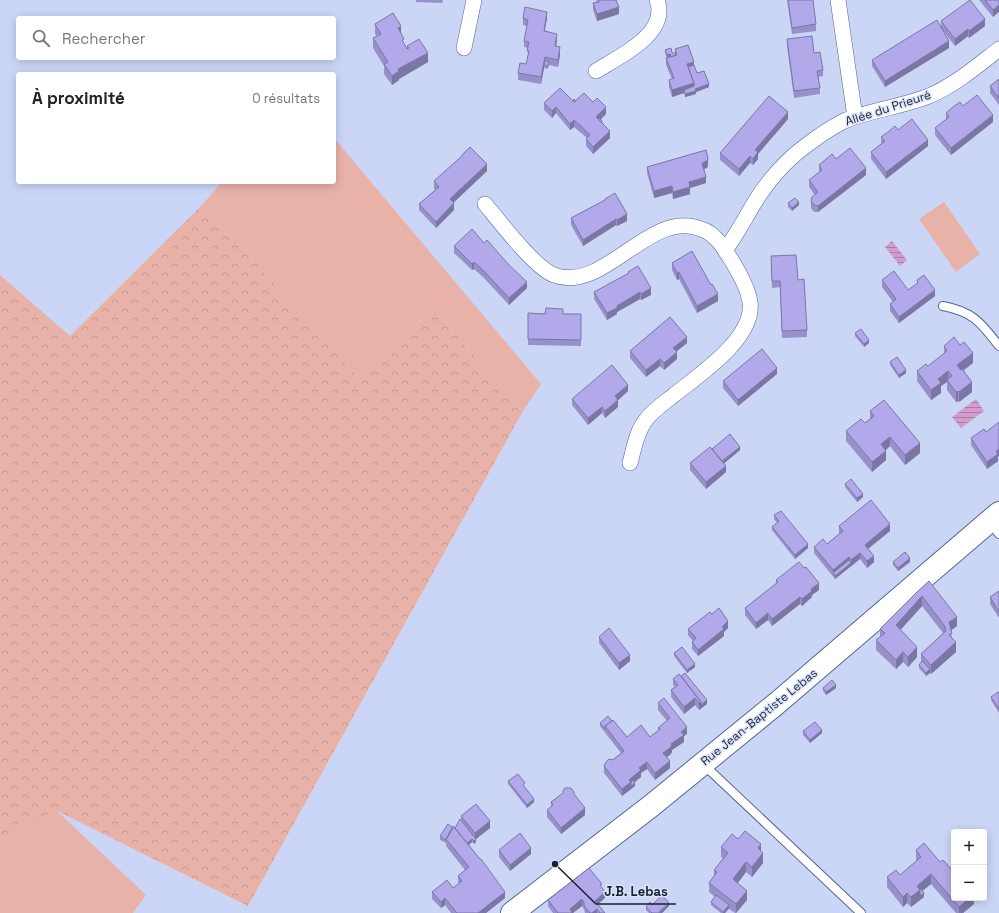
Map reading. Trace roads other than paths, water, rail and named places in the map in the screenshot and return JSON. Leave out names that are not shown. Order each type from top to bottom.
[{"type":"main road","name":"Rue Jean-Baptiste Lebas","points":[[520,911],[996,523]]},
{"type":"street","points":[[464,48],[474,0]]},
{"type":"street","points":[[596,71],[639,43],[650,33],[659,17],[657,0]]},
{"type":"street","points":[[838,0],[855,117]]},
{"type":"street","name":"Allée du Prieuré","points":[[725,250],[736,236],[761,192],[778,170],[799,151],[833,127],[855,117],[915,101],[940,91],[964,76],[999,49]]},
{"type":"street","points":[[485,204],[537,264],[553,275],[561,278],[587,275],[656,234],[676,226],[687,225],[703,229],[718,241],[725,250],[744,283],[750,303],[750,312],[744,328],[734,344],[649,416],[639,430],[630,463]]},
{"type":"lane","points":[[943,306],[962,310],[970,314],[985,328],[999,346]]},
{"type":"lane","points":[[703,763],[861,913]]},
{"type":"place","name":"J.B. Lebas","points":[[555,864]]}]
